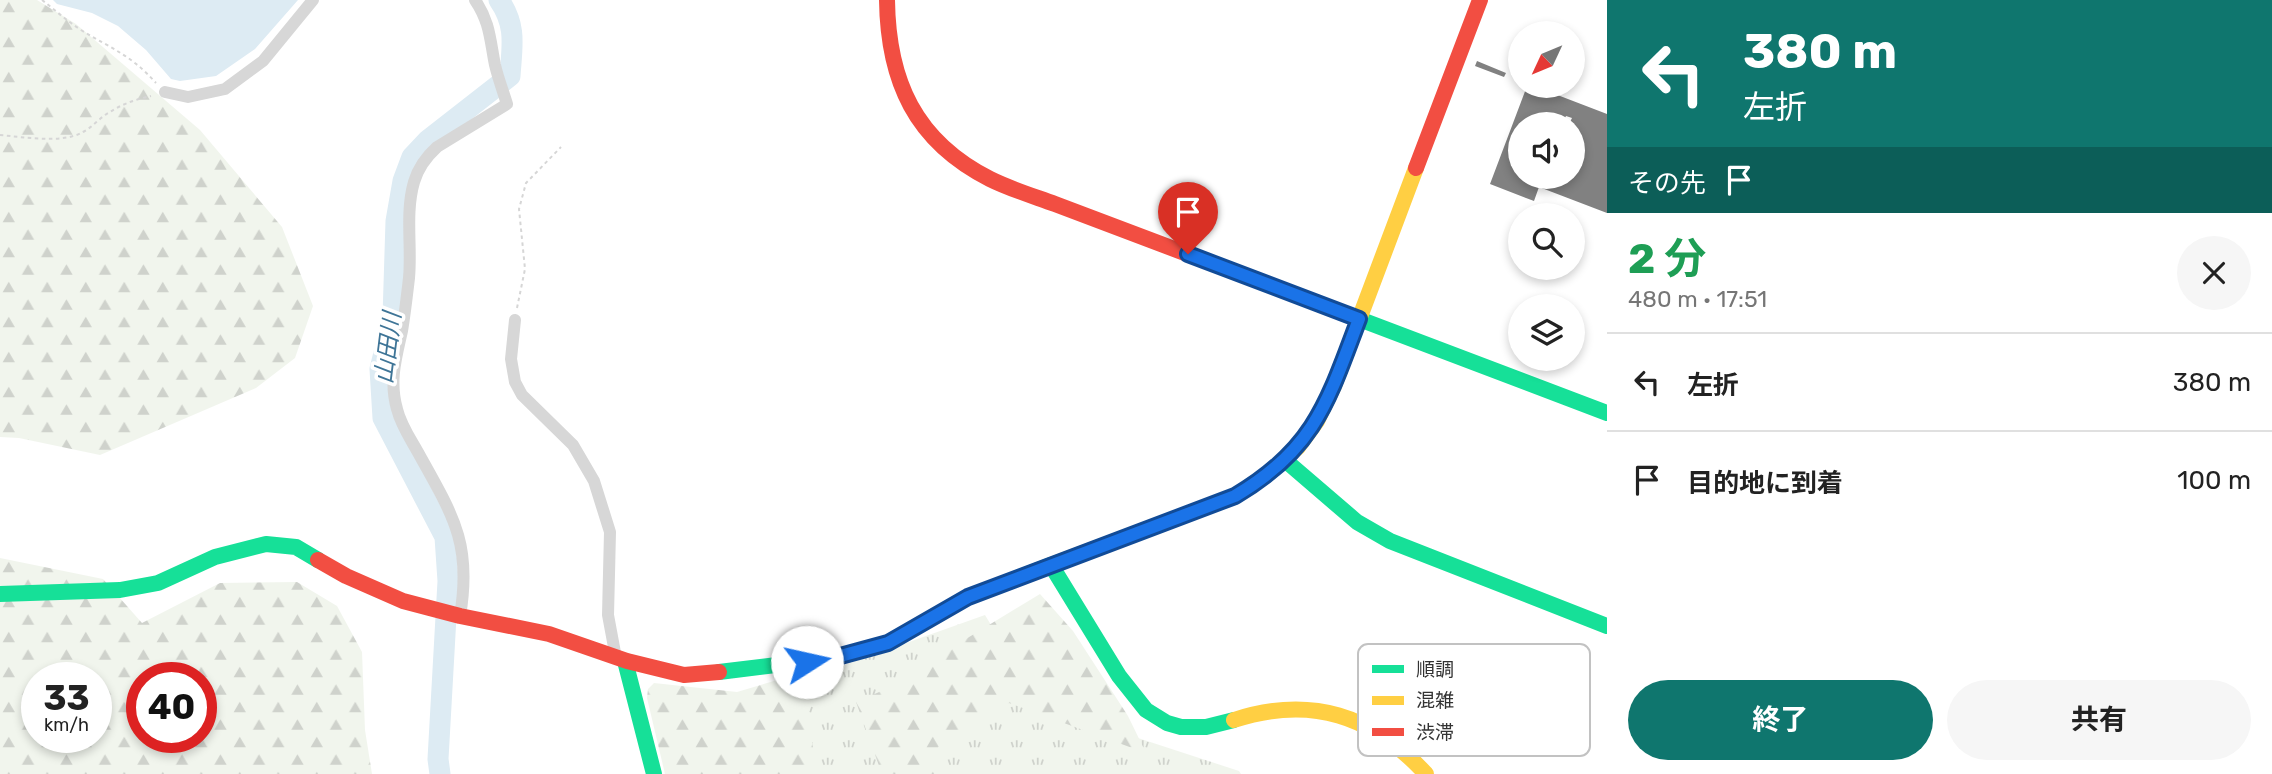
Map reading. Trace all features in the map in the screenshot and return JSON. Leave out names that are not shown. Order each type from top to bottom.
[{"type":"street","points":[[165,92],[188,97],[225,89],[263,61],[313,0]]},
{"type":"street","points":[[460,617],[465,589],[464,559],[458,529],[400,420],[392,387],[393,364],[402,330],[409,275],[411,207],[417,172],[437,147],[507,104],[495,66],[492,36],[475,0]]},
{"type":"street","points":[[887,0],[888,43],[894,71],[910,109],[933,138],[958,160],[992,180],[1607,414]]},
{"type":"street","points":[[0,594],[120,590],[158,583],[215,557],[266,544],[296,547],[346,576],[403,601],[460,617],[549,634],[621,659],[684,674],[754,669],[833,658],[888,643],[968,597],[1235,496],[1286,461],[1314,426],[1334,386],[1480,0]]},
{"type":"street","points":[[515,320],[511,359],[515,382],[522,395],[573,445],[594,481],[610,532],[608,615],[654,774]]},
{"type":"street","points":[[1286,461],[1357,522],[1390,541],[1607,626]]},
{"type":"street","points":[[1051,565],[1075,609],[1131,694],[1152,715],[1175,726],[1195,730],[1263,711],[1295,709],[1330,711],[1358,721]]},
{"type":"street","points":[[1408,756],[1426,774]]},
{"type":"path","points":[[0,135],[69,137],[82,133],[109,112],[136,99],[165,92],[139,64],[81,30],[42,0]]},
{"type":"path","points":[[515,320],[525,269],[519,209],[526,183],[561,146]]},
{"type":"green space","points":[[0,0],[37,0],[76,24],[200,130],[282,227],[313,306],[295,358],[256,388],[100,455],[19,438],[0,437]]},
{"type":"green space","points":[[0,558],[103,579],[142,623],[220,583],[297,582],[337,606],[362,652],[365,730],[372,774],[0,774]]},
{"type":"green space","points":[[1040,594],[1073,631],[1128,716],[1146,753],[1009,703],[938,747],[942,774],[882,774],[856,702],[921,674],[961,642]]},
{"type":"green space","points":[[985,615],[1040,706],[1239,771],[1241,774],[748,774],[712,700],[822,673]]},
{"type":"green space","points":[[804,672],[814,756],[806,774],[665,774],[647,698],[648,689],[654,683],[737,692]]},
{"type":"shaded area","points":[[53,0],[298,0],[255,49],[216,76],[180,81],[171,79],[146,50],[118,26],[92,13],[57,4]]},
{"type":"building","points":[[1477,61],[1506,73],[1504,77],[1475,66]]},
{"type":"building","points":[[1522,98],[1565,98],[1607,114],[1607,213],[1544,189],[1585,189],[1585,112],[1517,112]]},
{"type":"building","points":[[1508,136],[1508,189],[1538,189],[1534,201],[1490,184]]},
{"type":"waterway","name":"山田川","points":[[440,774],[438,759],[448,581],[445,537],[383,418],[380,369],[393,317],[396,221],[403,181],[412,157],[428,140],[510,76],[511,28],[499,0]]},
{"type":"traffic: fast","points":[[1190,255],[1607,413]]},
{"type":"traffic: fast","points":[[1286,461],[1357,522],[1390,541],[1607,626]]},
{"type":"traffic: fast","points":[[0,594],[120,590],[158,583],[215,557],[266,544],[296,547],[318,560]]},
{"type":"traffic: fast","points":[[719,672],[833,658],[888,643],[968,597],[1051,565],[1119,676],[1146,710],[1167,723],[1181,727],[1206,727],[1234,720]]},
{"type":"traffic: fast","points":[[625,661],[654,774]]},
{"type":"traffic: slow","points":[[1051,565],[1235,496],[1268,474],[1298,447],[1317,421],[1334,386],[1416,168]]},
{"type":"traffic: slow","points":[[1234,720],[1289,710],[1314,711],[1358,723]]},
{"type":"traffic: slow","points":[[1407,756],[1426,774]]},
{"type":"traffic: jam","points":[[887,0],[893,57],[900,82],[911,106],[942,146],[964,164],[998,183],[1190,255]]},
{"type":"traffic: jam","points":[[1416,168],[1480,0]]},
{"type":"traffic: jam","points":[[318,560],[346,576],[403,601],[549,634],[627,661],[684,675],[719,672]]},
{"type":"route","points":[[807,662],[888,643],[968,597],[1235,496],[1286,461],[1314,426],[1334,386],[1359,319],[1188,254]]}]
